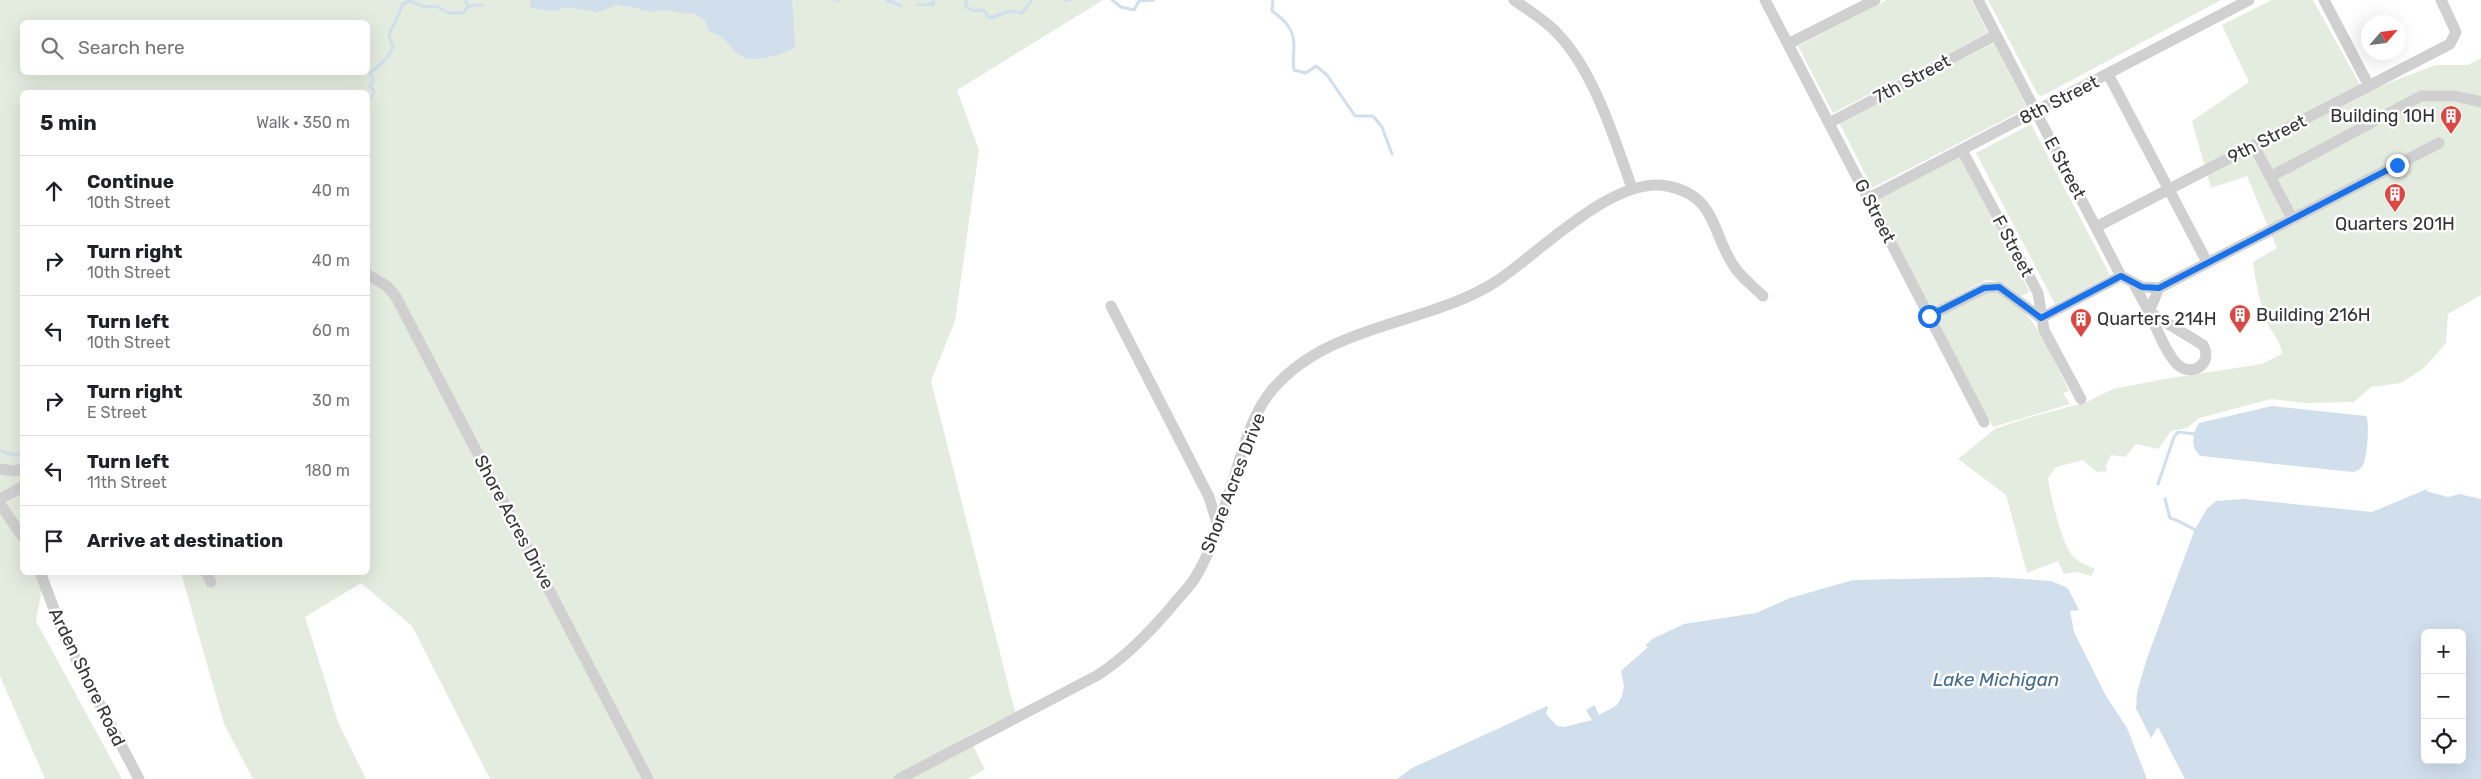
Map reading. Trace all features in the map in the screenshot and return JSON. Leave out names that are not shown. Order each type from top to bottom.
[{"type":"street","points":[[1514,0],[1556,31],[1571,49],[1592,87],[1612,133],[1632,188]]},
{"type":"street","name":"G Street","points":[[1765,0],[1984,422]]},
{"type":"street","points":[[1788,44],[1875,0]]},
{"type":"street","name":"E Street","points":[[1978,0],[2121,276]]},
{"type":"street","name":"8th Street","points":[[1869,198],[2249,0]]},
{"type":"street","points":[[2324,0],[2369,86]]},
{"type":"street","name":"9th Street","points":[[2096,227],[2450,44],[2456,32],[2442,2]]},
{"type":"street","name":"7th Street","points":[[1829,123],[1996,36]]},
{"type":"street","points":[[2108,74],[2207,262]]},
{"type":"street","points":[[2270,177],[2421,96],[2455,96],[2481,102]]},
{"type":"street","points":[[1929,316],[1984,288],[1999,287],[2041,318],[2121,276],[2134,284],[2150,289],[2159,288],[2439,143]]},
{"type":"street","points":[[2254,146],[2292,218]]},
{"type":"street","name":"F Street","points":[[1962,150],[2038,293],[2044,330],[2081,399]]},
{"type":"street","name":"Shore Acres Drive","points":[[899,779],[1057,697],[1118,662],[1159,622],[1195,579],[1218,526],[1255,417],[1272,390],[1307,360],[1346,339],[1370,329],[1475,294],[1497,281],[1594,209],[1643,184],[1664,185],[1682,190],[1697,199],[1716,226],[1736,270],[1762,296]]},
{"type":"street","name":"Shore Acres Drive","points":[[370,277],[387,286],[396,297],[648,779]]},
{"type":"street","points":[[2134,284],[2176,363],[2189,370],[2200,368],[2206,362],[2207,355],[2203,345],[2149,312]]},
{"type":"street","points":[[2149,312],[2159,288]]},
{"type":"street","points":[[1111,306],[1209,497],[1218,526]]},
{"type":"street","points":[[0,469],[14,471],[20,470]]},
{"type":"street","points":[[0,499],[20,488]]},
{"type":"street","points":[[0,504],[20,533]]},
{"type":"street","name":"Arden Shore Road","points":[[41,575],[65,638],[139,779]]},
{"type":"shaded area","points":[[0,0],[1103,0],[957,90],[979,150],[955,321],[931,381],[1015,712],[968,736],[985,769],[968,779],[490,779],[412,626],[361,583],[305,617],[338,722],[366,779],[253,779],[224,724],[182,575],[370,575],[370,90],[20,90],[20,575],[45,575],[36,621],[122,779],[45,779],[0,676]]},
{"type":"shaded area","points":[[1887,0],[1971,0],[1988,33],[1833,113],[1798,46]]},
{"type":"shaded area","points":[[1988,0],[2221,0],[2042,96],[2038,95]]},
{"type":"shaded area","points":[[2272,0],[2313,0],[2364,92],[2436,65],[2468,65],[2481,58],[2481,295],[2448,314],[2446,343],[2424,368],[2401,383],[2371,387],[2354,402],[2306,403],[2271,399],[2199,418],[2187,428],[2171,431],[2158,449],[2136,444],[2125,457],[2111,455],[2106,465],[2107,471],[2097,472],[2083,460],[2056,467],[2048,478],[2062,535],[2072,554],[2079,561],[2095,569],[2091,576],[2077,572],[2064,574],[2058,561],[2027,573],[2006,495],[1958,459],[1995,429],[2087,402],[2113,389],[2262,364],[2282,354],[2280,344],[2268,324],[2264,312],[2253,262],[2277,248],[2247,176],[2211,188],[2192,121],[2249,82],[2222,25]]},
{"type":"shaded area","points":[[1994,43],[2027,108],[1872,188],[1839,122]]},
{"type":"shaded area","points":[[2031,124],[2110,275],[2055,304],[1976,153]]},
{"type":"shaded area","points":[[1959,155],[2030,292],[2021,296],[2003,282],[1986,280],[1931,309],[1874,199]]},
{"type":"shaded area","points":[[1986,291],[2001,294],[2014,302],[2026,314],[2037,329],[2055,362],[2069,391],[2063,393],[2070,404],[1993,427],[1935,317]]},
{"type":"water","points":[[529,0],[792,0],[795,44],[794,48],[767,58],[745,58],[719,35],[709,32],[705,20],[695,14],[661,10],[653,12],[617,5],[597,12],[567,7],[553,11],[531,8]]},
{"type":"water","points":[[2272,406],[2366,416],[2368,425],[2366,455],[2361,468],[2353,472],[2201,456],[2197,453],[2193,441],[2199,423]]},
{"type":"water","points":[[2481,482],[2481,779],[2172,779],[2136,709],[2137,693],[2147,658],[2195,529],[2207,509],[2216,501],[2244,499],[2372,512],[2427,489]]},
{"type":"water","name":"Lake Michigan","points":[[1992,577],[2051,581],[2068,588],[2165,779],[1397,779],[1412,768],[1547,706],[1558,724],[1580,721],[1589,716],[1586,710],[1595,705],[1597,711],[1616,697],[1620,670],[1652,639],[1684,624],[1756,613],[1790,598],[1853,580]]},
{"type":"pier","points":[[2481,479],[2481,499],[2459,494],[2448,497],[2426,491],[2431,486],[2459,485]]},
{"type":"pier","points":[[2066,584],[2069,585],[2075,596],[2168,779],[2147,779],[2127,728],[2106,696],[2074,632],[2070,611],[2079,610]]},
{"type":"pier","points":[[1643,644],[1648,647],[1621,671],[1624,686],[1622,696],[1617,705],[1599,715],[1594,703],[1599,707],[1614,695],[1618,669]]},
{"type":"pier","points":[[1549,704],[1559,722],[1579,719],[1586,715],[1584,711],[1586,710],[1592,720],[1564,727],[1557,726],[1546,714]]},
{"type":"pier","points":[[2134,705],[2151,738],[2158,727],[2185,779],[2169,779],[2134,710]]},
{"type":"waterway","points":[[465,0],[468,6]]},
{"type":"waterway","points":[[887,0],[901,6]]},
{"type":"waterway","points":[[918,5],[934,4],[933,0]]},
{"type":"waterway","points":[[967,0],[965,6],[973,11],[984,10],[988,17],[1009,11],[1022,13],[1032,0]]},
{"type":"waterway","points":[[1112,0],[1121,7],[1134,10],[1139,1],[1154,0]]},
{"type":"waterway","points":[[1273,0],[1272,11],[1285,22],[1294,40],[1294,70],[1306,73],[1316,66],[1327,75],[1355,116],[1373,116],[1382,127],[1392,154]]},
{"type":"waterway","points":[[370,73],[385,60],[393,48],[389,35],[403,4],[410,1],[425,7],[436,6],[449,13],[463,13],[468,6]]},
{"type":"waterway","points":[[468,6],[482,5]]},
{"type":"waterway","points":[[370,73],[373,80],[370,86],[374,91],[370,97]]},
{"type":"waterway","points":[[2158,484],[2174,437],[2178,432],[2195,434]]},
{"type":"waterway","points":[[0,451],[14,455],[20,454]]},
{"type":"waterway","points":[[2165,499],[2170,518],[2198,531]]},
{"type":"place","name":"Building 10H","points":[[2451,135]]},
{"type":"place","name":"Quarters 201H","points":[[2395,213]]},
{"type":"place","name":"Building 216H","points":[[2240,334]]},
{"type":"place","name":"Quarters 214H","points":[[2081,338]]},
{"type":"route","points":[[1929,316],[1984,288],[1999,287],[2009,292],[2041,318],[2121,276],[2142,287],[2150,289],[2159,288],[2397,165]]}]
